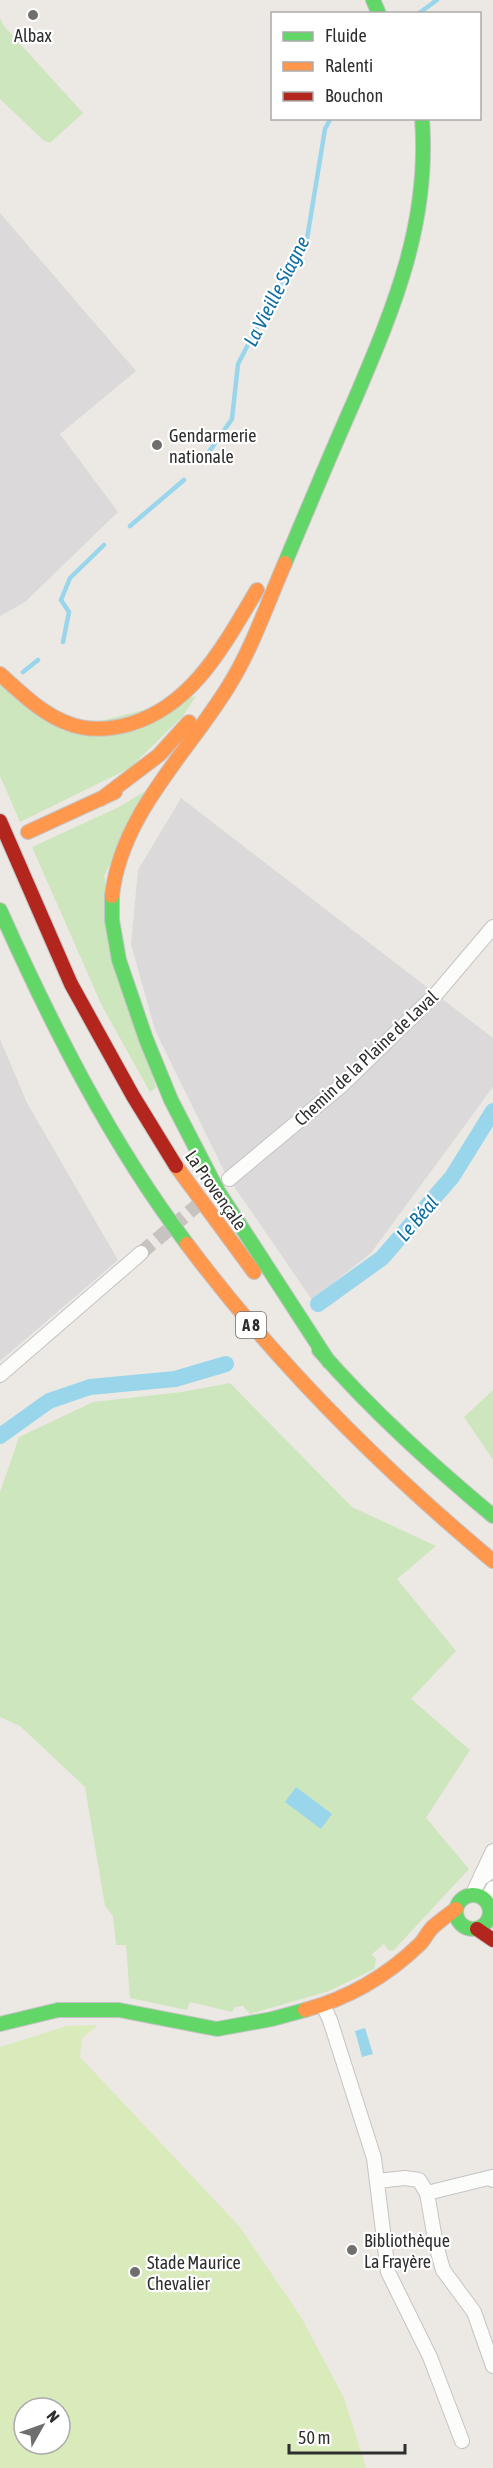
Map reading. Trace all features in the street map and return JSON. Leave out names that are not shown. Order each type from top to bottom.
[{"type":"main road","points":[[329,1362],[228,1208],[186,1132],[147,1042],[114,948],[110,902],[112,882],[119,860],[139,818],[231,685],[243,661],[400,288],[411,256],[420,212],[424,160],[422,120]]},
{"type":"main road","points":[[375,313],[391,268],[405,213],[409,163]]},
{"type":"main road","points":[[0,674],[29,700],[68,723],[99,728],[116,727],[145,719],[171,703],[198,680],[225,643],[259,585],[225,666],[195,714],[159,755],[101,799]]},
{"type":"main road","points":[[28,832],[101,799],[152,772],[197,734]]},
{"type":"main road","name":"La Provençale","points":[[0,821],[71,983],[145,1116],[235,1249],[329,1362],[416,1449],[493,1516]]},
{"type":"main road","name":"A 8","points":[[0,910],[39,996],[105,1118],[143,1180],[192,1250],[243,1316],[308,1389],[367,1450],[451,1527],[493,1561]]},
{"type":"main road","points":[[0,938],[65,1044]]},
{"type":"main road","points":[[0,2024],[58,2010],[119,2010],[217,2029],[272,2019],[323,2006],[363,1988],[393,1968],[422,1942],[432,1927],[456,1909],[462,1899],[472,1895],[486,1901],[491,1918],[477,1929],[471,1929],[461,1924],[456,1909]]},
{"type":"main road","points":[[422,1942],[461,1924]]},
{"type":"main road","points":[[477,1929],[493,1940]]},
{"type":"street","name":"Chemin de la Plaine de Laval","points":[[229,1179],[342,1085],[437,993],[493,927]]},
{"type":"street","points":[[0,1375],[141,1253]]},
{"type":"street","points":[[472,1895],[493,1851]]},
{"type":"street","points":[[480,1879],[493,1870]]},
{"type":"street","points":[[486,1901],[493,1888]]},
{"type":"street","points":[[323,2006],[330,2020],[374,2158],[388,2272],[430,2357],[462,2441]]},
{"type":"street","points":[[427,2193],[492,2177],[493,2180]]},
{"type":"street","points":[[377,2181],[405,2178],[419,2180],[427,2193],[443,2270],[474,2312],[493,2366]]},
{"type":"shaded area","points":[[0,213],[136,371],[60,434],[118,512],[25,602],[0,616]]},
{"type":"shaded area","points":[[181,798],[493,1038],[493,1087],[371,1253],[312,1300],[225,1173],[155,1030],[131,944],[138,870]]},
{"type":"shaded area","points":[[0,1039],[27,1103],[118,1260],[0,1361]]},
{"type":"green space","points":[[0,18],[4,26],[83,113],[50,143],[43,140],[0,99]]},
{"type":"green space","points":[[0,684],[63,731],[196,696],[183,716],[130,768],[20,822],[0,776]]},
{"type":"green space","points":[[147,790],[104,876],[156,1088],[150,1092],[102,1006],[32,847],[117,808]]},
{"type":"green space","points":[[230,1383],[352,1507],[436,1546],[397,1579],[456,1651],[411,1699],[470,1750],[426,1818],[469,1869],[393,1951],[388,1950],[384,1944],[372,1954],[376,1959],[374,1969],[329,1991],[250,2014],[243,2006],[235,2007],[232,2012],[190,2002],[187,2010],[130,1998],[126,1945],[116,1945],[113,1916],[105,1906],[85,1787],[20,1726],[0,1717],[0,1492],[19,1437],[93,1402],[182,1392]]},
{"type":"green space","points":[[493,1390],[493,1460],[464,1417]]},
{"type":"green space","name":"Stade Maurice Chevalier","points":[[98,2025],[82,2038],[80,2057],[239,2226],[301,2317],[344,2398],[366,2468],[0,2468],[0,2047],[67,2026]]},
{"type":"water","points":[[296,1787],[332,1814],[321,1829],[285,1802]]},
{"type":"water","points":[[365,2028],[373,2054],[362,2057],[355,2031]]},
{"type":"waterway","name":"La Vieille Siagne","points":[[421,12],[437,0]]},
{"type":"waterway","name":"La Vieille Siagne","points":[[206,456],[232,419],[238,364],[269,304],[307,239],[325,129],[330,120]]},
{"type":"waterway","name":"La Vieille Siagne","points":[[130,526],[184,480]]},
{"type":"waterway","name":"La Vieille Siagne","points":[[63,642],[69,612],[61,600],[70,578],[104,545]]},
{"type":"waterway","name":"La Vieille Siagne","points":[[23,672],[38,660]]},
{"type":"waterway","name":"Le Béal","points":[[318,1304],[382,1258],[452,1177],[493,1111]]},
{"type":"waterway","name":"Le Béal","points":[[0,1436],[49,1401],[90,1387],[175,1379],[226,1364]]},
{"type":"tunnel","points":[[141,1253],[206,1198]]},
{"type":"traffic: fast","points":[[373,0],[378,12]]},
{"type":"traffic: fast","points":[[285,563],[370,364],[396,296],[415,228],[421,193],[422,120]]},
{"type":"traffic: fast","points":[[112,896],[112,920],[119,960],[146,1039],[171,1100],[218,1191],[329,1362]]},
{"type":"traffic: fast","points":[[0,910],[40,997],[84,1082],[133,1165],[187,1244]]},
{"type":"traffic: fast","points":[[319,1350],[403,1436],[493,1516]]},
{"type":"traffic: fast","points":[[473,1895],[485,1900],[490,1912],[485,1924],[473,1929],[461,1924],[456,1912],[461,1900],[473,1895]]},
{"type":"traffic: fast","points":[[0,2024],[58,2010],[119,2010],[217,2029],[272,2019],[305,2010]]},
{"type":"traffic: slow","points":[[112,896],[118,866],[128,838],[158,786],[212,712],[237,672],[285,563]]},
{"type":"traffic: slow","points":[[0,674],[40,708],[67,723],[98,729],[130,724],[153,715],[190,687],[220,651],[257,590]]},
{"type":"traffic: slow","points":[[101,799],[159,755],[189,722]]},
{"type":"traffic: slow","points":[[28,832],[115,792]]},
{"type":"traffic: slow","points":[[176,1166],[254,1272]]},
{"type":"traffic: slow","points":[[187,1244],[256,1330],[331,1412],[410,1488],[493,1561]]},
{"type":"traffic: slow","points":[[305,2010],[337,1999],[381,1976],[407,1956],[422,1942],[432,1928],[456,1909]]},
{"type":"traffic: jam","points":[[0,821],[71,984],[133,1096],[176,1166]]},
{"type":"traffic: jam","points":[[477,1929],[493,1940]]},
{"type":"place","name":"Albax","points":[[33,15]]},
{"type":"place","name":"Gendarmerie nationale","points":[[157,445]]},
{"type":"place","name":"Bibliothèque La Frayère","points":[[352,2250]]},
{"type":"place","name":"Stade Maurice Chevalier","points":[[135,2272]]}]
